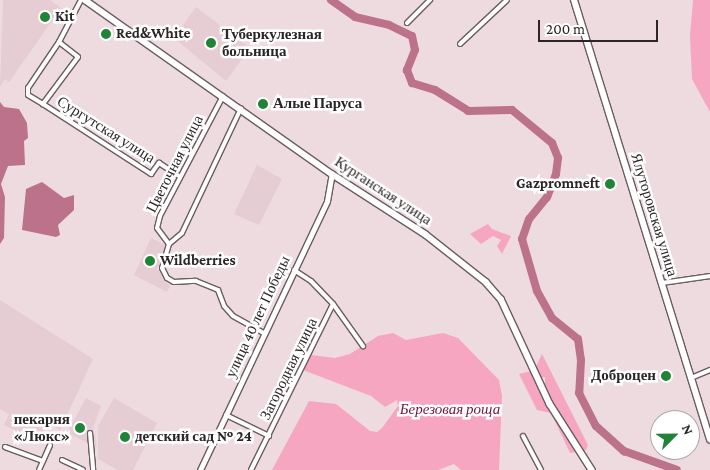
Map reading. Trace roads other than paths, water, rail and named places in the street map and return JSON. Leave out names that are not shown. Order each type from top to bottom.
[{"type":"main road","name":"Курганская улица","points":[[83,0],[241,108],[332,174],[426,234],[486,282],[501,299],[550,404],[592,470]]},
{"type":"main road","name":"Ялуторовская улица","points":[[574,0],[710,438]]},
{"type":"street","points":[[59,42],[78,57],[43,104],[28,95],[28,88],[59,42],[83,0]]},
{"type":"street","points":[[407,23],[430,0]]},
{"type":"street","points":[[460,44],[507,0]]},
{"type":"street","name":"Цветочная улица","points":[[169,244],[157,228],[179,176],[223,96]]},
{"type":"street","name":"Сургутская улица","points":[[43,104],[151,174],[159,163],[179,176]]},
{"type":"street","points":[[241,108],[182,233],[169,244],[162,268],[167,278],[174,282],[196,281],[218,290],[224,306],[233,316],[264,333]]},
{"type":"street","name":"улица 40 лет Победы","points":[[200,470],[327,201],[332,174]]},
{"type":"street","name":"Загородная улица","points":[[294,270],[312,281],[333,304],[364,346]]},
{"type":"street","points":[[662,283],[710,276]]},
{"type":"street","name":"Загородная улица","points":[[251,470],[333,304]]},
{"type":"street","points":[[691,378],[710,370]]},
{"type":"street","points":[[226,415],[269,436]]},
{"type":"street","points":[[90,433],[93,470]]},
{"type":"street","points":[[523,436],[541,470]]},
{"type":"street","points":[[39,470],[50,445]]},
{"type":"street","points":[[5,447],[43,461]]},
{"type":"street","points":[[62,460],[84,470]]},
{"type":"waterway","points":[[331,0],[355,17],[389,25],[412,36],[415,50],[407,70],[412,83],[435,90],[468,111],[512,110],[552,143],[558,158],[556,174],[547,197],[529,219],[522,239],[537,291],[552,318],[578,339],[581,360],[579,393],[596,426],[624,451],[677,470]]},
{"type":"place","name":"Kit","points":[[45,17]]},
{"type":"place","name":"Red&White","points":[[106,34]]},
{"type":"place","name":"Туберкулезная больница","points":[[211,43]]},
{"type":"place","name":"Алые Паруса","points":[[263,104]]},
{"type":"place","name":"Gazpromneft","points":[[610,184]]},
{"type":"place","name":"Wildberries","points":[[150,261]]},
{"type":"place","name":"Доброцен","points":[[666,376]]},
{"type":"place","name":"пекарня «Люкс»","points":[[80,428]]},
{"type":"place","name":"детский сад № 24","points":[[125,437]]},
{"type":"park label","name":"Березовая роща","points":[[450,410]]}]
